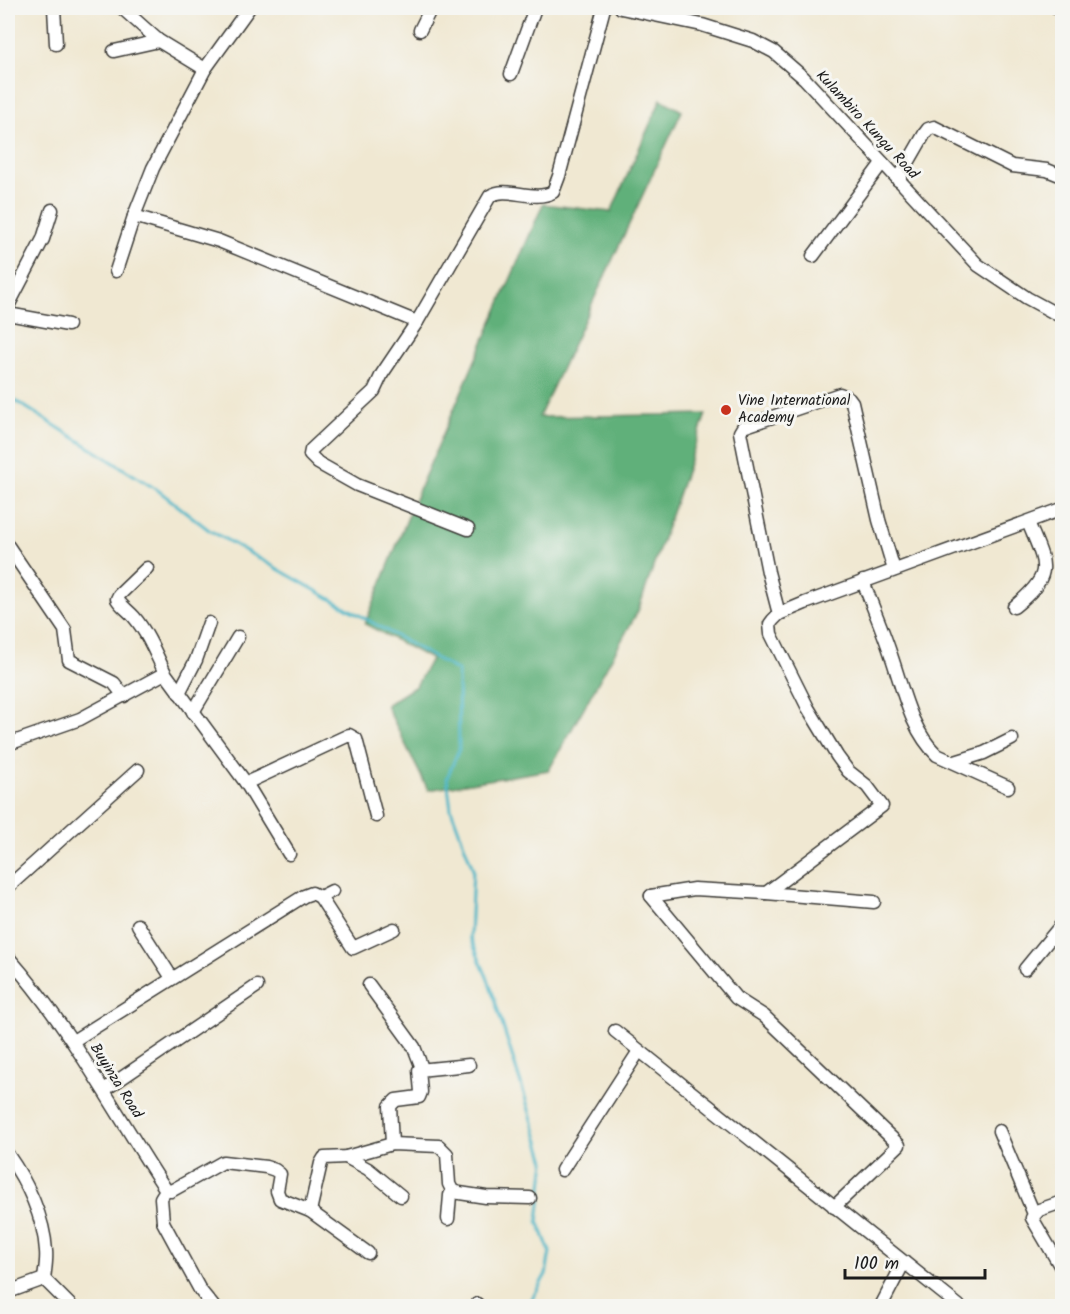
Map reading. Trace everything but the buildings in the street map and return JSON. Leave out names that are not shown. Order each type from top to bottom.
[{"type":"street","points":[[54,8],[56,44]]},
{"type":"street","points":[[122,8],[159,41],[205,69]]},
{"type":"street","points":[[116,271],[153,168],[205,69],[249,8]]},
{"type":"street","points":[[420,30],[431,8]]},
{"type":"street","points":[[511,74],[535,8]]},
{"type":"street","points":[[468,529],[357,485],[318,463],[310,455],[315,445],[374,391],[382,374],[417,322],[490,195],[501,192],[534,196],[550,195],[556,188],[604,8]]},
{"type":"street","name":"Kulambiro Kungu Road","points":[[621,8],[702,25],[753,41],[774,52],[804,78],[978,265],[1017,292],[1062,317]]},
{"type":"street","points":[[1056,8],[1062,11]]},
{"type":"street","points":[[114,51],[159,41]]},
{"type":"street","points":[[898,180],[928,129],[934,127],[1012,166],[1047,170],[1062,176]]},
{"type":"street","points":[[813,256],[882,164]]},
{"type":"street","points":[[8,306],[43,239],[52,210]]},
{"type":"street","points":[[134,216],[219,242],[417,322]]},
{"type":"street","points":[[8,314],[68,325]]},
{"type":"street","points":[[779,615],[740,432],[743,427],[840,394],[849,398],[852,402],[879,520],[894,570]]},
{"type":"street","points":[[766,893],[882,806],[867,786],[843,766],[808,708],[771,634],[770,624],[779,615],[862,581],[1062,509]]},
{"type":"street","points":[[1014,608],[1039,583],[1044,569],[1044,561],[1028,522]]},
{"type":"street","points":[[8,546],[65,630],[69,660],[114,683],[124,696]]},
{"type":"street","points":[[147,568],[117,599],[121,607],[134,616],[172,683],[246,783],[289,854]]},
{"type":"street","points":[[862,581],[921,736],[937,755],[1008,787]]},
{"type":"street","points":[[8,744],[65,726],[124,696],[186,679],[209,623]]},
{"type":"street","points":[[193,712],[238,637]]},
{"type":"street","points":[[246,783],[349,735],[356,739],[376,816]]},
{"type":"street","points":[[955,762],[984,753],[1012,739]]},
{"type":"street","points":[[8,886],[138,770]]},
{"type":"street","points":[[834,1207],[899,1145],[764,1016],[736,998],[651,896],[694,890],[874,902]]},
{"type":"street","points":[[320,897],[332,891]]},
{"type":"street","points":[[73,1041],[298,898],[312,893],[320,897],[353,948],[394,929]]},
{"type":"street","points":[[1024,969],[1062,924]]},
{"type":"street","points":[[138,925],[172,978]]},
{"type":"street","name":"Buyinza Road","points":[[8,957],[44,999],[73,1041],[166,1190]]},
{"type":"street","points":[[369,985],[414,1047],[423,1068]]},
{"type":"street","points":[[104,1090],[257,986]]},
{"type":"street","points":[[615,1031],[959,1306]]},
{"type":"street","points":[[562,1170],[639,1051]]},
{"type":"street","points":[[393,1144],[391,1103],[396,1100],[419,1097],[421,1092],[418,1072],[423,1068],[469,1065]]},
{"type":"street","points":[[999,1131],[1034,1214]]},
{"type":"street","points":[[310,1211],[323,1160],[327,1157],[346,1157],[393,1144],[432,1145],[442,1148],[447,1156],[449,1188],[456,1192],[486,1197],[530,1198]]},
{"type":"street","points":[[8,1155],[31,1195],[42,1228],[46,1253],[44,1279],[71,1306]]},
{"type":"street","points":[[346,1157],[368,1169],[401,1196]]},
{"type":"street","points":[[213,1306],[200,1290],[163,1222],[161,1198],[166,1190],[171,1191],[223,1162],[275,1170],[280,1174],[277,1191],[280,1198],[310,1211],[368,1253]]},
{"type":"street","points":[[448,1219],[450,1195],[456,1192]]},
{"type":"street","points":[[1062,1202],[1039,1210],[1032,1218],[1062,1269]]},
{"type":"street","points":[[881,1306],[904,1262]]},
{"type":"street","points":[[8,1292],[44,1279]]},
{"type":"green space","points":[[661,99],[682,111],[539,417],[706,414],[638,611],[549,770],[428,790],[386,705],[416,686],[431,659],[365,624],[420,487],[543,204],[611,212]]},
{"type":"waterway","points":[[8,396],[159,491],[209,530],[458,671],[459,749],[447,778],[451,809],[473,869],[470,937],[489,982],[545,1161],[538,1221],[550,1252],[546,1274],[528,1306]]},
{"type":"place","name":"Vine International Academy","points":[[726,410]]}]
